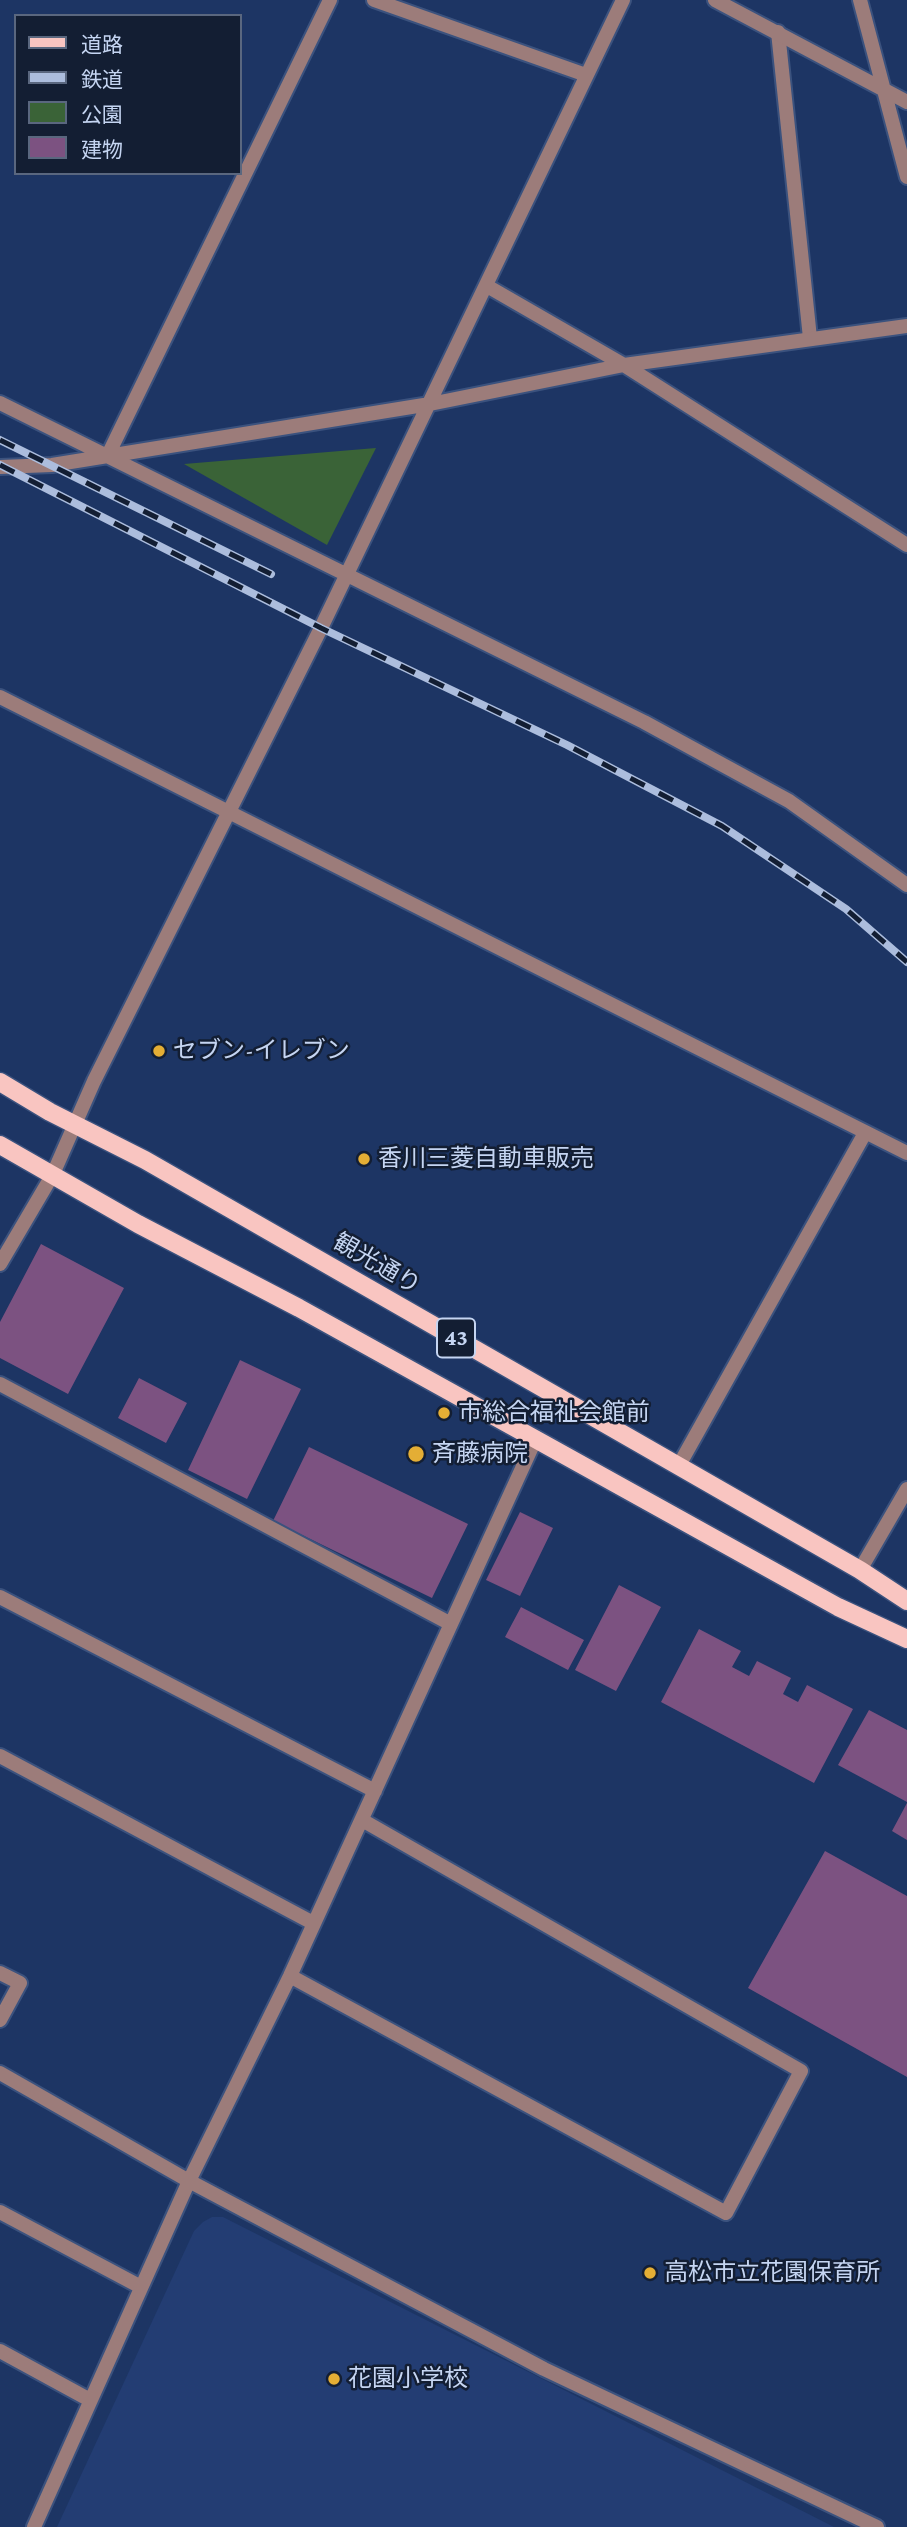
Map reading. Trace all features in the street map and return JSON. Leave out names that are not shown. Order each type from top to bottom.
[{"type":"main road","name":"観光通り","points":[[0,1082],[75,1125],[157,1167],[860,1570],[907,1601]]},
{"type":"main road","name":"43","points":[[0,1144],[138,1224],[299,1308],[838,1607],[907,1639]]},
{"type":"street","points":[[108,455],[330,0]]},
{"type":"street","points":[[374,0],[586,75]]},
{"type":"street","points":[[0,1264],[53,1174],[94,1081],[229,814],[430,404],[623,0]]},
{"type":"street","points":[[715,0],[907,102]]},
{"type":"street","points":[[860,0],[907,177]]},
{"type":"street","points":[[778,32],[810,338]]},
{"type":"street","points":[[487,285],[624,365],[907,545]]},
{"type":"street","points":[[0,467],[52,465],[430,404],[624,365],[907,326]]},
{"type":"street","points":[[0,403],[644,722],[789,801],[907,884]]},
{"type":"street","points":[[0,697],[907,1153]]},
{"type":"street","points":[[678,1467],[865,1133]]},
{"type":"street","points":[[0,1384],[451,1624]]},
{"type":"street","points":[[34,2527],[189,2181],[290,1976],[536,1438]]},
{"type":"street","points":[[860,1570],[907,1489]]},
{"type":"street","points":[[0,1597],[374,1791]]},
{"type":"street","points":[[0,1756],[313,1923]]},
{"type":"street","points":[[290,1976],[726,2213],[802,2071],[362,1820]]},
{"type":"street","points":[[0,1973],[20,1983],[0,2020]]},
{"type":"street","points":[[0,2073],[189,2181],[544,2369],[877,2527]]},
{"type":"street","points":[[0,2212],[141,2287]]},
{"type":"street","points":[[0,2351],[90,2400]]},
{"type":"shaded area","name":"花園小学校","points":[[212,2217],[223,2217],[834,2527],[57,2527],[194,2231]]},
{"type":"green space","points":[[376,448],[327,545],[184,464]]},
{"type":"building","points":[[41,1244],[124,1288],[68,1394],[0,1358],[0,1322]]},
{"type":"building","points":[[240,1360],[301,1389],[247,1499],[188,1470]]},
{"type":"building","points":[[139,1378],[187,1403],[166,1443],[118,1418]]},
{"type":"building","points":[[309,1447],[468,1524],[432,1598],[273,1521]]},
{"type":"building","points":[[520,1512],[553,1528],[520,1596],[486,1580]]},
{"type":"building","points":[[619,1585],[661,1607],[616,1691],[575,1670]]},
{"type":"building","points":[[521,1607],[584,1640],[568,1670],[505,1637]]},
{"type":"building","points":[[699,1629],[741,1651],[732,1667],[749,1676],[757,1661],[791,1678],[783,1694],[798,1702],[807,1685],[853,1709],[814,1783],[661,1702]]},
{"type":"building","points":[[869,1710],[907,1730],[907,1802],[838,1765]]},
{"type":"building","points":[[907,1803],[907,1840],[892,1831]]},
{"type":"building","points":[[825,1851],[907,1896],[907,2077],[748,1988]]},
{"type":"railway","points":[[0,440],[271,574]]},
{"type":"railway","points":[[0,465],[321,628],[567,745],[722,826],[846,909],[907,962]]},
{"type":"place","name":"セブン-イレブン","points":[[159,1051]]},
{"type":"place","name":"香川三菱自動車販売","points":[[364,1159]]},
{"type":"place","name":"市総合福祉会館前","points":[[444,1413]]},
{"type":"place","name":"斉藤病院","points":[[416,1454]]},
{"type":"place","name":"高松市立花園保育所","points":[[650,2273]]},
{"type":"place","name":"花園小学校","points":[[334,2379]]}]
